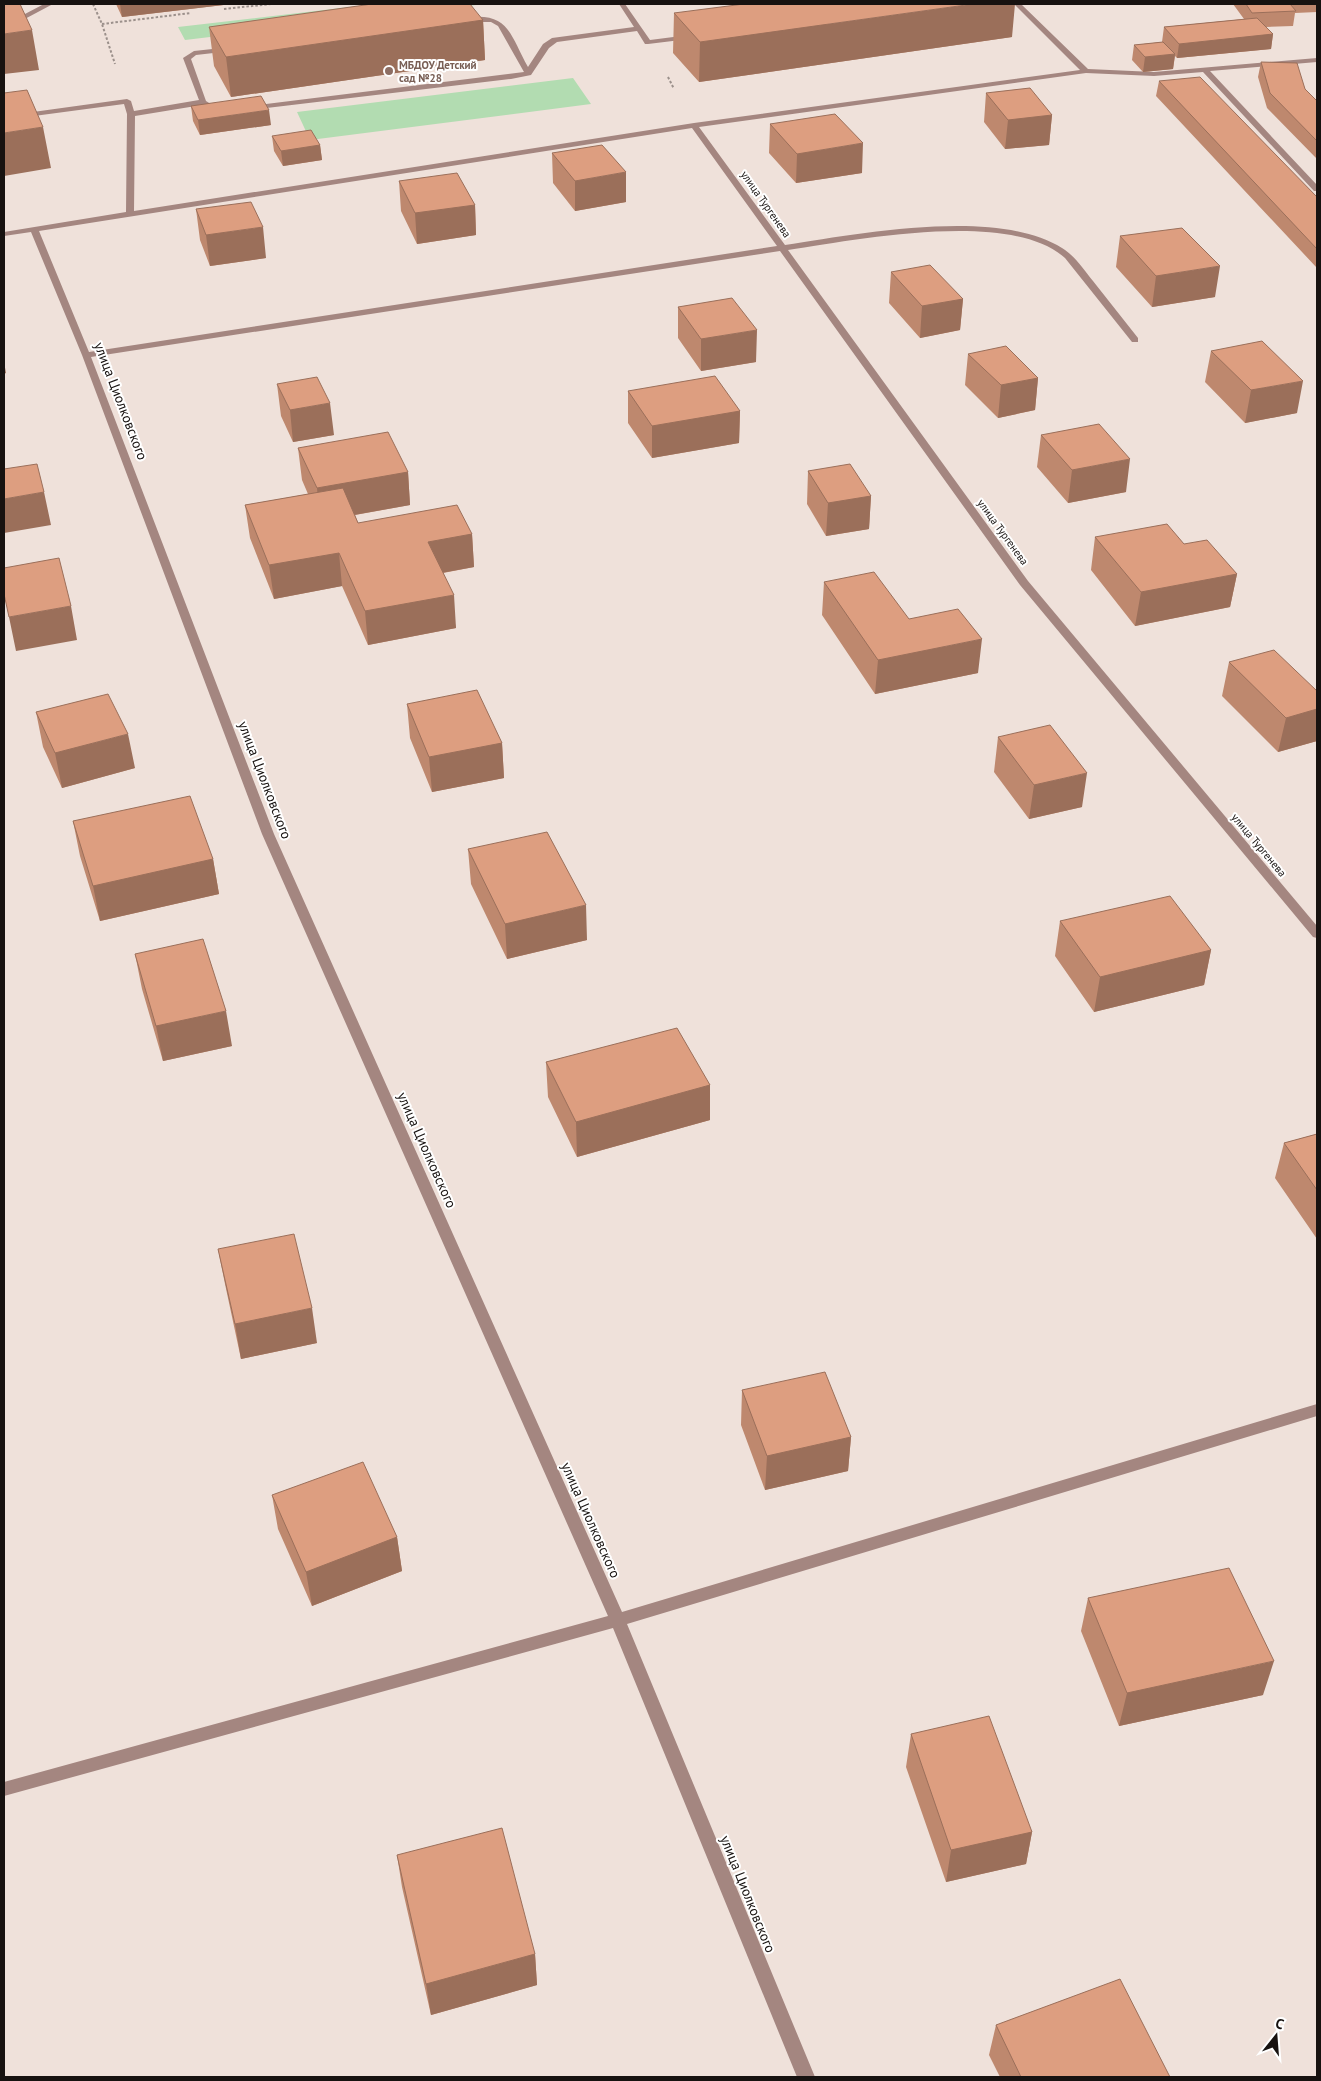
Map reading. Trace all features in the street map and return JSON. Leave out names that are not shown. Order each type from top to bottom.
[{"type":"street","points":[[4,28],[49,4]]},
{"type":"street","points":[[622,4],[648,42],[696,36]]},
{"type":"street","points":[[1017,4],[1086,71]]},
{"type":"street","points":[[457,21],[493,20],[501,25],[528,73]]},
{"type":"street","points":[[245,109],[511,77],[528,73],[546,46],[555,40],[639,28]]},
{"type":"street","points":[[229,110],[211,108],[203,102],[187,58],[194,53],[233,49]]},
{"type":"street","points":[[4,234],[694,125],[1086,71],[1154,74],[1317,60]]},
{"type":"street","points":[[1205,70],[1317,189]]},
{"type":"street","points":[[4,118],[127,102],[131,114],[130,213]]},
{"type":"street","points":[[131,114],[203,102]]},
{"type":"street","name":"улица Тургенева","points":[[694,125],[1024,583],[1317,934]]},
{"type":"street","name":"улица Циолковского","points":[[34,229],[86,355],[268,834],[618,1620],[806,2077]]},
{"type":"street","points":[[86,355],[781,248],[888,234],[956,230],[994,230],[1034,237],[1059,249],[1073,262],[1135,340]]},
{"type":"street","points":[[4,1788],[618,1620],[1317,1410]]},
{"type":"path","points":[[93,4],[102,24],[127,102]]},
{"type":"path","points":[[221,10],[271,4]]},
{"type":"path","points":[[102,24],[191,13]]},
{"type":"path","points":[[648,42],[694,125]]},
{"type":"green space","points":[[375,4],[484,4],[185,40],[178,27]]},
{"type":"green space","points":[[573,78],[591,104],[310,140],[297,112]]},
{"type":"building","points":[[4,4],[20,4],[32,30],[4,34]]},
{"type":"building","points":[[372,4],[470,4],[483,20],[226,57],[209,27]]},
{"type":"building","points":[[744,4],[973,4],[700,42],[674,13]]},
{"type":"building","points":[[1246,4],[1290,4],[1296,11],[1252,13]]},
{"type":"building","points":[[1257,18],[1273,34],[1179,44],[1164,27]]},
{"type":"building","points":[[1163,42],[1175,54],[1145,57],[1134,45]]},
{"type":"building","points":[[1261,62],[1297,63],[1305,89],[1317,101],[1317,141],[1270,93]]},
{"type":"building","points":[[1200,77],[1317,197],[1317,249],[1159,81]]},
{"type":"building","points":[[1030,88],[1052,115],[1008,120],[986,93]]},
{"type":"building","points":[[27,90],[43,127],[4,133],[4,93]]},
{"type":"building","points":[[261,96],[269,110],[198,120],[191,106]]},
{"type":"building","points":[[835,114],[863,143],[797,154],[770,124]]},
{"type":"building","points":[[311,130],[320,145],[281,151],[272,136]]},
{"type":"building","points":[[602,145],[626,172],[575,181],[552,153]]},
{"type":"building","points":[[457,173],[475,205],[415,213],[399,181]]},
{"type":"building","points":[[251,202],[263,227],[206,235],[196,209]]},
{"type":"building","points":[[1182,228],[1220,266],[1156,276],[1120,236]]},
{"type":"building","points":[[930,265],[963,299],[922,306],[891,272]]},
{"type":"building","points":[[732,298],[757,330],[701,339],[678,307]]},
{"type":"building","points":[[1262,341],[1303,381],[1251,390],[1211,351]]},
{"type":"building","points":[[1006,346],[1038,378],[1001,385],[968,354]]},
{"type":"building","points":[[715,376],[740,411],[652,426],[628,391]]},
{"type":"building","points":[[317,377],[330,403],[290,410],[277,384]]},
{"type":"building","points":[[1099,424],[1130,459],[1072,470],[1041,435]]},
{"type":"building","points":[[388,432],[408,472],[317,488],[298,448]]},
{"type":"building","points":[[37,464],[44,492],[4,499],[4,469]]},
{"type":"building","points":[[850,464],[871,496],[828,503],[808,471]]},
{"type":"building","points":[[343,488],[358,523],[457,505],[472,534],[428,542],[454,595],[365,611],[339,553],[269,565],[245,505]]},
{"type":"building","points":[[1167,524],[1184,544],[1207,540],[1237,574],[1141,592],[1095,537]]},
{"type":"building","points":[[59,558],[71,606],[9,617],[4,594],[4,568]]},
{"type":"building","points":[[874,572],[909,619],[958,609],[982,639],[878,660],[824,582]]},
{"type":"building","points":[[1274,650],[1317,691],[1317,709],[1286,718],[1229,662]]},
{"type":"building","points":[[477,690],[502,743],[429,757],[407,704]]},
{"type":"building","points":[[108,694],[128,734],[55,753],[36,712]]},
{"type":"building","points":[[1050,725],[1087,773],[1034,785],[998,737]]},
{"type":"building","points":[[190,796],[213,859],[93,886],[73,821]]},
{"type":"building","points":[[547,832],[586,905],[505,924],[468,849]]},
{"type":"building","points":[[1170,896],[1211,950],[1100,977],[1060,921]]},
{"type":"building","points":[[203,939],[226,1011],[156,1026],[135,954]]},
{"type":"building","points":[[677,1028],[710,1085],[576,1122],[546,1062]]},
{"type":"building","points":[[1317,1134],[1317,1190],[1284,1143]]},
{"type":"building","points":[[294,1234],[312,1308],[235,1324],[218,1249]]},
{"type":"building","points":[[825,1372],[851,1437],[767,1456],[742,1390]]},
{"type":"building","points":[[363,1462],[397,1537],[306,1572],[272,1495]]},
{"type":"building","points":[[1229,1568],[1274,1661],[1127,1693],[1088,1598]]},
{"type":"building","points":[[989,1716],[1032,1832],[951,1850],[911,1734]]},
{"type":"building","points":[[502,1828],[535,1954],[426,1984],[397,1855]]},
{"type":"building","points":[[1120,1979],[1170,2077],[1021,2077],[996,2025]]},
{"type":"place","name":"МБДОУ Детский сад №28","points":[[389,71]]}]
